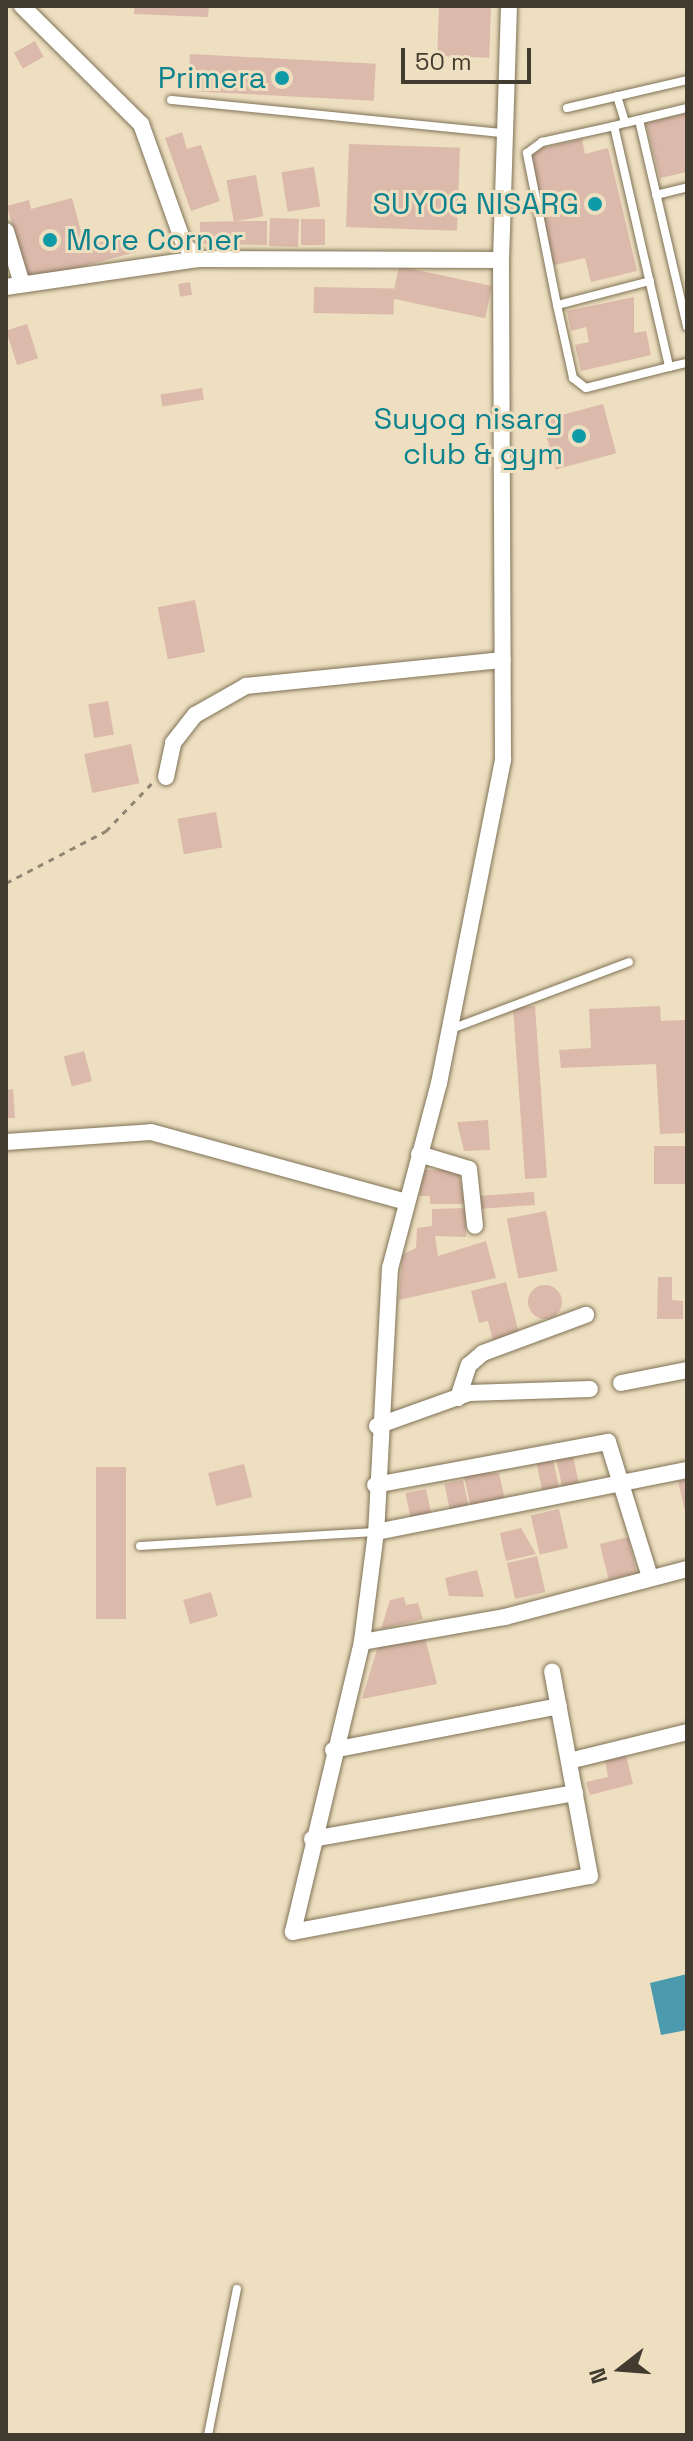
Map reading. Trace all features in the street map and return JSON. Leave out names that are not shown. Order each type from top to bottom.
[{"type":"street","points":[[22,6],[141,124],[184,244],[198,259]]},
{"type":"street","points":[[509,6],[502,133],[503,760],[451,1029],[390,1268],[377,1426],[376,1532],[362,1642],[291,1925],[300,1934],[590,1876],[552,1671]]},
{"type":"street","points":[[6,231],[14,286],[198,259],[501,260]]},
{"type":"street","points":[[166,777],[173,743],[195,715],[246,686],[503,660]]},
{"type":"street","points":[[6,1142],[151,1132],[407,1202]]},
{"type":"street","points":[[419,1154],[469,1169],[475,1226]]},
{"type":"street","points":[[458,1398],[469,1365],[483,1353],[586,1315]]},
{"type":"street","points":[[621,1383],[687,1370]]},
{"type":"street","points":[[377,1426],[458,1398],[590,1389]]},
{"type":"street","points":[[375,1485],[600,1440],[615,1452],[650,1577]]},
{"type":"street","points":[[376,1532],[687,1470]]},
{"type":"street","points":[[362,1642],[505,1617],[687,1569]]},
{"type":"street","points":[[333,1750],[559,1706]]},
{"type":"street","points":[[569,1761],[687,1732]]},
{"type":"street","points":[[312,1839],[575,1793]]},
{"type":"lane","points":[[567,108],[687,80]]},
{"type":"lane","points":[[617,96],[625,123]]},
{"type":"lane","points":[[171,100],[502,133]]},
{"type":"lane","points":[[687,108],[542,142],[527,153],[557,305],[579,386],[687,363]]},
{"type":"lane","points":[[639,120],[687,326]]},
{"type":"lane","points":[[614,126],[669,367]]},
{"type":"lane","points":[[656,195],[687,187]]},
{"type":"lane","points":[[676,280],[687,277]]},
{"type":"lane","points":[[557,305],[650,281]]},
{"type":"lane","points":[[451,1029],[629,962]]},
{"type":"lane","points":[[140,1546],[376,1532]]},
{"type":"lane","points":[[208,2435],[237,2289]]},
{"type":"path","points":[[6,883],[106,831],[166,777]]},
{"type":"water","points":[[687,1974],[687,2030],[661,2035],[650,1983]]},
{"type":"building","points":[[134,6],[209,6],[208,17],[134,14]]},
{"type":"building","points":[[439,6],[491,8],[489,58],[437,56]]},
{"type":"building","points":[[35,41],[44,57],[23,68],[14,53]]},
{"type":"building","name":"Primera","points":[[190,54],[376,64],[374,101],[188,91]]},
{"type":"building","name":"SUYOG NISARG","points":[[687,113],[687,172],[660,178],[646,123]]},
{"type":"building","points":[[182,132],[187,149],[201,145],[220,201],[191,211],[165,138]]},
{"type":"building","name":"SUYOG NISARG","points":[[582,139],[585,154],[608,148],[637,271],[591,282],[585,258],[554,265],[543,218],[571,212],[566,190],[540,197],[529,151]]},
{"type":"building","points":[[349,144],[460,148],[457,231],[346,227]]},
{"type":"building","points":[[314,167],[320,207],[288,212],[281,172]]},
{"type":"building","points":[[256,175],[263,216],[234,222],[226,180]]},
{"type":"building","name":"More Corner","points":[[72,198],[85,246],[131,234],[136,252],[27,281],[7,206],[29,200],[31,209]]},
{"type":"building","points":[[270,218],[299,219],[298,247],[269,246]]},
{"type":"building","points":[[301,219],[325,219],[325,245],[301,245]]},
{"type":"building","points":[[267,221],[267,245],[200,244],[200,222]]},
{"type":"building","points":[[399,266],[492,286],[485,318],[392,299]]},
{"type":"building","points":[[190,282],[192,295],[180,297],[178,284]]},
{"type":"building","points":[[314,287],[394,288],[394,314],[314,313]]},
{"type":"building","name":"SUYOG NISARG","points":[[634,297],[634,333],[646,331],[651,355],[581,371],[575,345],[589,342],[586,327],[571,331],[567,311]]},
{"type":"building","points":[[27,324],[38,358],[17,365],[6,331]]},
{"type":"building","points":[[202,388],[204,400],[162,406],[161,395]]},
{"type":"building","name":"Suyog nisarg club & gym","points":[[603,404],[616,453],[555,470],[542,420]]},
{"type":"building","points":[[195,600],[205,652],[168,659],[158,607]]},
{"type":"building","points":[[108,701],[114,734],[94,738],[88,704]]},
{"type":"building","points":[[131,744],[139,783],[92,793],[84,754]]},
{"type":"building","points":[[216,812],[222,847],[184,854],[178,819]]},
{"type":"building","points":[[535,1006],[547,1178],[525,1179],[513,1008]]},
{"type":"building","points":[[660,1006],[661,1021],[686,1020],[687,1133],[660,1134],[656,1064],[561,1068],[559,1050],[591,1048],[589,1009]]},
{"type":"building","points":[[84,1051],[92,1081],[72,1086],[64,1056]]},
{"type":"building","points":[[13,1089],[15,1118],[6,1118],[6,1090]]},
{"type":"building","points":[[488,1120],[490,1150],[464,1151],[457,1122]]},
{"type":"building","points":[[654,1146],[687,1146],[687,1184],[654,1184]]},
{"type":"building","points":[[420,1170],[458,1170],[465,1204],[430,1204],[430,1196],[420,1196]]},
{"type":"building","points":[[534,1192],[535,1205],[481,1209],[480,1196]]},
{"type":"building","points":[[468,1208],[466,1237],[435,1236],[438,1256],[486,1241],[496,1278],[399,1300],[402,1255],[416,1248],[417,1228],[432,1226],[432,1209]]},
{"type":"building","points":[[546,1211],[558,1271],[518,1279],[507,1219]]},
{"type":"building","points":[[658,1277],[672,1277],[672,1300],[683,1301],[683,1319],[657,1319]]},
{"type":"building","points":[[506,1282],[519,1334],[493,1340],[488,1321],[479,1323],[471,1291]]},
{"type":"building","points":[[545,1285],[557,1290],[562,1302],[557,1314],[545,1319],[533,1314],[528,1302],[533,1290]]},
{"type":"building","points":[[573,1456],[579,1485],[563,1489],[556,1460]]},
{"type":"building","points":[[553,1459],[559,1488],[543,1492],[536,1463]]},
{"type":"building","points":[[244,1464],[252,1497],[216,1506],[208,1473]]},
{"type":"building","points":[[96,1467],[126,1467],[126,1619],[96,1619]]},
{"type":"building","points":[[499,1473],[505,1500],[471,1508],[464,1477]]},
{"type":"building","points":[[687,1479],[687,1515],[686,1515],[678,1481]]},
{"type":"building","points":[[463,1480],[469,1508],[450,1512],[444,1484]]},
{"type":"building","points":[[426,1489],[432,1517],[411,1522],[405,1493]]},
{"type":"building","points":[[559,1509],[568,1548],[540,1554],[531,1516]]},
{"type":"building","points":[[521,1528],[536,1554],[506,1561],[500,1533]]},
{"type":"building","points":[[628,1537],[637,1573],[609,1580],[600,1544]]},
{"type":"building","points":[[537,1556],[545,1592],[515,1599],[507,1563]]},
{"type":"building","points":[[477,1570],[484,1597],[449,1596],[445,1578]]},
{"type":"building","points":[[211,1592],[218,1616],[190,1624],[183,1600]]},
{"type":"building","points":[[404,1597],[406,1605],[418,1603],[423,1619],[381,1629],[390,1600]]},
{"type":"building","points":[[425,1638],[437,1684],[362,1699],[379,1643]]},
{"type":"building","points":[[626,1755],[633,1784],[590,1795],[586,1782],[608,1777],[605,1761]]},
{"type":"place","name":"Primera","points":[[282,78]]},
{"type":"place","name":"SUYOG NISARG","points":[[595,204]]},
{"type":"place","name":"More Corner","points":[[50,240]]},
{"type":"place","name":"Suyog nisarg club & gym","points":[[579,436]]}]
